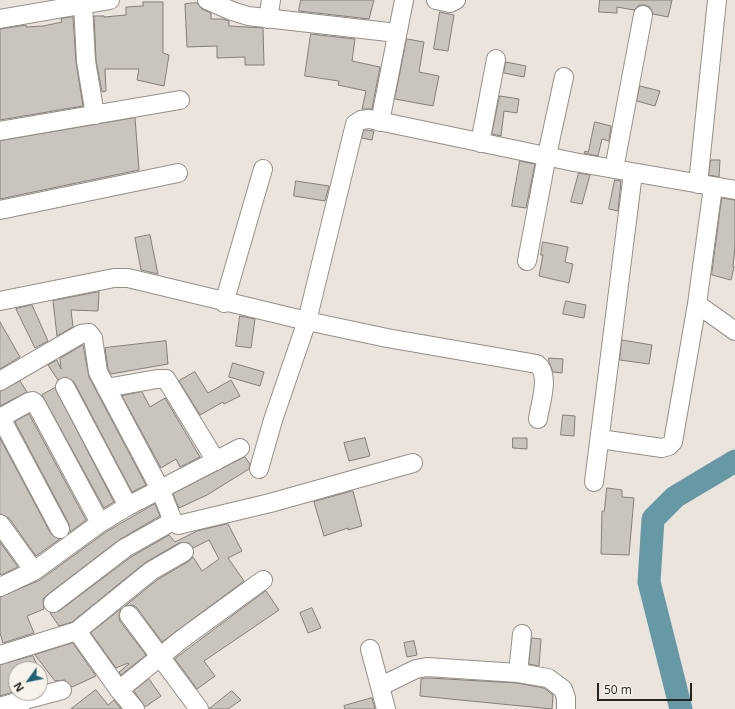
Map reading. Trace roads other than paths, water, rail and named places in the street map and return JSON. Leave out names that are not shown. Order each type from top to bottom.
[{"type":"street","points":[[0,19],[110,0]]},
{"type":"street","points":[[268,19],[271,0]]},
{"type":"street","points":[[380,122],[404,0]]},
{"type":"street","points":[[436,0],[450,3],[456,0]]},
{"type":"street","points":[[600,439],[662,448],[669,446],[673,442],[697,304],[717,0]]},
{"type":"street","points":[[211,1],[232,11],[268,19],[397,33]]},
{"type":"street","points":[[88,3],[87,69],[95,115]]},
{"type":"street","points":[[614,169],[643,15]]},
{"type":"street","points":[[480,143],[496,59]]},
{"type":"street","points":[[527,261],[547,155],[564,77]]},
{"type":"street","points":[[0,131],[180,100]]},
{"type":"street","points":[[259,469],[273,420],[307,321],[352,132],[355,124],[361,120],[369,119],[480,143],[633,173],[735,190]]},
{"type":"street","points":[[224,303],[263,168]]},
{"type":"street","points":[[0,210],[178,173]]},
{"type":"street","points":[[594,482],[633,173]]},
{"type":"street","points":[[0,301],[114,278],[128,278],[224,303],[307,321],[388,338],[536,364],[542,368],[545,377],[538,419]]},
{"type":"street","points":[[697,304],[735,331]]},
{"type":"street","points":[[0,381],[82,334],[89,332],[93,338],[98,372],[160,490],[173,521],[178,525],[413,464]]},
{"type":"street","points":[[106,388],[157,379],[166,379],[216,461]]},
{"type":"street","points":[[65,387],[128,506]]},
{"type":"street","points":[[60,528],[1,418],[29,402],[36,404],[100,523]]},
{"type":"street","points":[[0,587],[34,571],[100,523],[128,506],[240,448]]},
{"type":"street","points":[[53,603],[125,548],[173,521]]},
{"type":"street","points":[[0,524],[34,571]]},
{"type":"street","points":[[0,655],[77,631],[151,571],[184,552]]},
{"type":"street","points":[[119,690],[160,656],[263,580]]},
{"type":"street","points":[[129,615],[199,709]]},
{"type":"street","points":[[77,631],[119,690],[135,709]]},
{"type":"street","points":[[518,673],[522,634]]},
{"type":"street","points":[[370,649],[386,709]]},
{"type":"street","points":[[381,686],[416,669],[427,667],[518,673],[548,678],[557,684],[563,689],[566,698],[566,709]]},
{"type":"street","points":[[0,707],[19,705],[62,690]]},
{"type":"waterway","points":[[681,709],[649,582],[653,519],[675,497],[735,461]]}]
